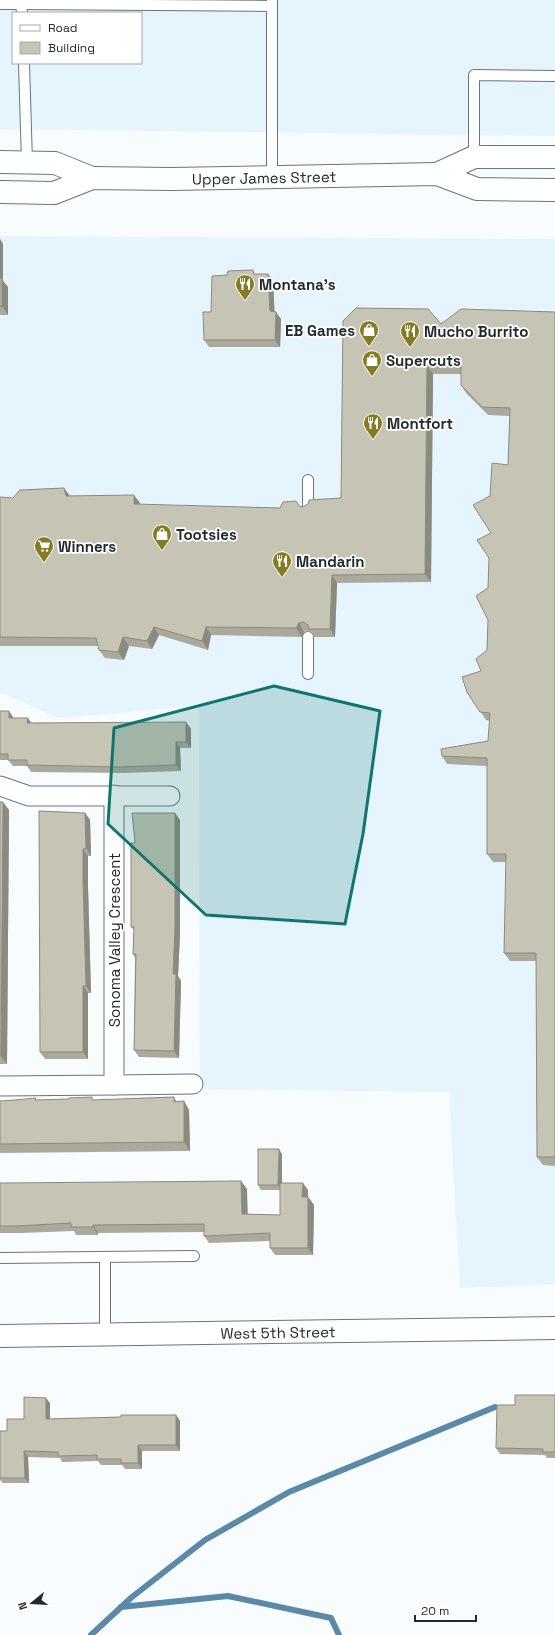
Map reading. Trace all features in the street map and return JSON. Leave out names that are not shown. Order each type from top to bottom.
[{"type":"main road","name":"Upper James Street","points":[[437,174],[474,157],[555,157]]},
{"type":"main road","name":"Upper James Street","points":[[0,162],[55,163],[92,178]]},
{"type":"main road","name":"Upper James Street","points":[[0,192],[54,192],[92,178],[171,179],[437,174],[477,189],[555,190]]},
{"type":"main road","name":"West 5th Street","points":[[0,1336],[555,1328]]},
{"type":"street","points":[[0,786],[29,796],[170,796]]},
{"type":"street","name":"Sonoma Valley Crescent","points":[[114,795],[114,1085]]},
{"type":"street","points":[[0,1086],[193,1084]]},
{"type":"lane","points":[[0,4],[22,8],[272,3],[272,176]]},
{"type":"lane","points":[[24,64],[27,162]]},
{"type":"lane","points":[[474,157],[474,75],[555,76]]},
{"type":"lane","points":[[308,480],[308,509]]},
{"type":"lane","points":[[308,637],[308,674]]},
{"type":"lane","points":[[105,1256],[105,1335]]},
{"type":"lane","points":[[0,1258],[194,1256]]},
{"type":"highlighted area","points":[[274,686],[380,711],[363,834],[345,924],[206,915],[108,824],[114,728]]},
{"type":"shaded area","points":[[0,0],[555,0],[555,136],[0,129]]},
{"type":"shaded area","points":[[0,236],[555,239],[555,1284],[460,1288],[449,1092],[200,1089],[199,706],[58,718],[0,692]]},
{"type":"building","name":"Montana's","points":[[253,270],[254,274],[268,274],[270,311],[276,312],[275,340],[204,340],[203,312],[211,312],[212,276],[227,275],[228,271]]},
{"type":"building","points":[[0,278],[2,278],[2,306],[0,306]]},
{"type":"building","points":[[356,308],[428,309],[441,324],[461,309],[555,312],[555,1157],[537,1157],[536,953],[504,953],[506,854],[487,854],[487,758],[442,756],[441,749],[488,741],[490,713],[480,712],[467,692],[462,677],[481,671],[476,659],[487,650],[488,620],[476,596],[488,588],[489,558],[477,540],[491,533],[473,505],[490,496],[492,463],[508,465],[510,408],[482,407],[461,385],[461,366],[427,366],[425,574],[332,575],[330,629],[309,629],[308,625],[303,622],[299,623],[296,628],[206,627],[202,641],[154,627],[147,641],[123,637],[118,652],[99,650],[96,638],[0,637],[0,497],[13,498],[20,490],[64,488],[66,496],[134,495],[134,504],[280,508],[283,502],[296,501],[299,506],[303,507],[308,504],[309,500],[341,498],[343,321]]},
{"type":"building","points":[[0,711],[9,711],[9,718],[28,718],[27,723],[186,722],[186,742],[176,742],[176,765],[121,767],[27,765],[27,760],[8,760],[8,754],[0,754]]},
{"type":"building","points":[[0,802],[3,802],[1,1056],[0,1056]]},
{"type":"building","points":[[39,811],[85,813],[86,848],[83,849],[83,880],[86,986],[83,986],[83,1052],[40,1052]]},
{"type":"building","points":[[132,813],[175,813],[175,927],[173,974],[176,974],[174,1051],[134,1050],[136,954],[133,954],[134,927],[131,927],[131,843],[135,843]]},
{"type":"building","points":[[92,1097],[92,1100],[174,1097],[174,1102],[184,1101],[184,1142],[0,1144],[0,1101],[36,1098],[35,1100]]},
{"type":"building","points":[[258,1149],[279,1149],[278,1185],[258,1185]]},
{"type":"building","points":[[241,1181],[242,1214],[280,1215],[280,1183],[303,1183],[302,1197],[308,1197],[308,1248],[270,1248],[270,1233],[204,1236],[204,1224],[93,1225],[93,1227],[71,1227],[71,1223],[0,1226],[0,1183]]},
{"type":"building","points":[[515,1395],[555,1395],[555,1452],[543,1452],[543,1449],[496,1448],[497,1405],[515,1405]]},
{"type":"building","points":[[24,1397],[46,1398],[46,1419],[121,1417],[121,1415],[176,1415],[176,1445],[138,1445],[138,1463],[121,1463],[121,1459],[97,1459],[97,1455],[58,1456],[58,1452],[24,1451],[25,1478],[0,1478],[0,1431],[7,1431],[7,1419],[24,1419]]},
{"type":"waterway","points":[[91,1635],[132,1597],[205,1540],[289,1492],[495,1407]]},
{"type":"waterway","points":[[121,1607],[228,1596],[331,1618],[339,1635]]},
{"type":"place","name":"Montana's","points":[[245,301]]},
{"type":"place","name":"EB Games","points":[[369,347]]},
{"type":"place","name":"Mucho Burrito","points":[[410,348]]},
{"type":"place","name":"Supercuts","points":[[372,377]]},
{"type":"place","name":"Montfort","points":[[373,440]]},
{"type":"place","name":"Tootsies","points":[[162,551]]},
{"type":"place","name":"Winners","points":[[44,563]]},
{"type":"place","name":"Mandarin","points":[[282,578]]}]
